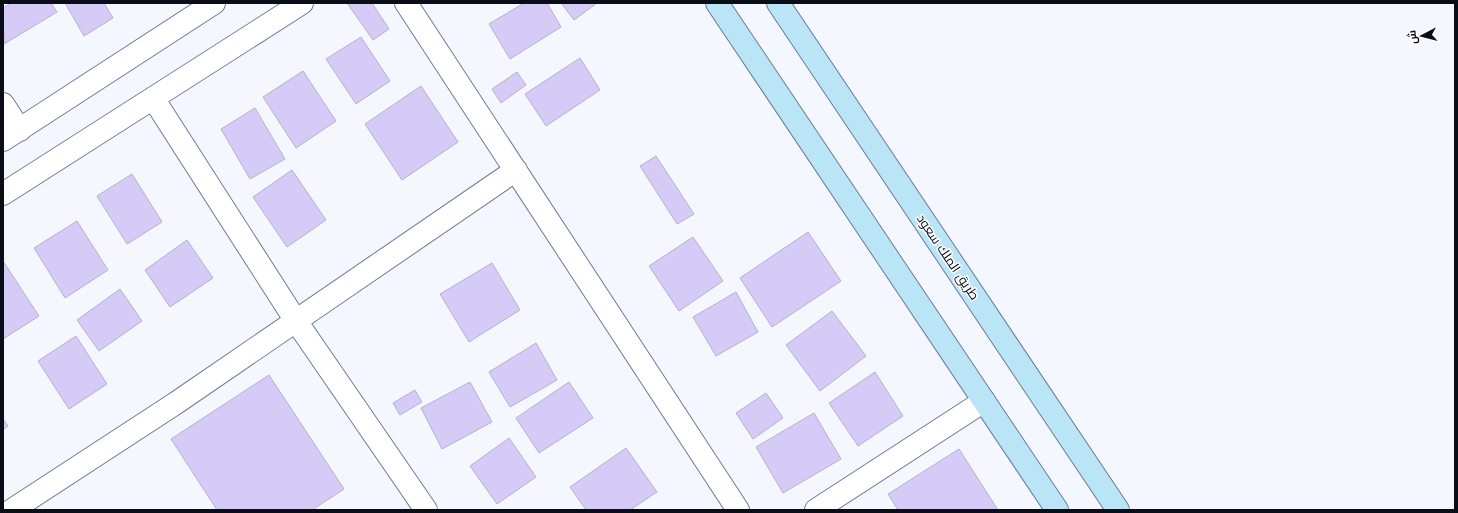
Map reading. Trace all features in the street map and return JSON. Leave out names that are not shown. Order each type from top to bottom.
[{"type":"main road","points":[[716,3],[1057,510]]},
{"type":"main road","name":"طريق الملك سعود","points":[[785,5],[1118,510]]},
{"type":"street","points":[[3,104],[11,135],[214,3]]},
{"type":"street","points":[[3,194],[302,3]]},
{"type":"street","points":[[406,3],[738,510]]},
{"type":"street","points":[[153,98],[296,320],[426,510]]},
{"type":"street","points":[[19,508],[176,403],[516,170]]},
{"type":"street","points":[[816,510],[984,401]]},
{"type":"building","points":[[11,3],[51,3],[57,12],[4,44],[3,8]]},
{"type":"building","points":[[65,3],[104,3],[113,18],[84,36]]},
{"type":"building","points":[[347,3],[372,3],[389,29],[373,40]]},
{"type":"building","points":[[524,3],[547,3],[561,27],[510,59],[489,24]]},
{"type":"building","points":[[561,3],[597,3],[574,20]]},
{"type":"building","points":[[361,37],[390,81],[356,104],[326,59]]},
{"type":"building","points":[[580,58],[600,90],[546,126],[525,94]]},
{"type":"building","points":[[303,71],[336,121],[296,148],[263,97]]},
{"type":"building","points":[[517,72],[526,85],[501,103],[492,89]]},
{"type":"building","points":[[421,86],[458,142],[402,180],[365,124]]},
{"type":"building","points":[[255,108],[285,159],[250,179],[221,129]]},
{"type":"building","points":[[656,156],[694,214],[677,224],[640,166]]},
{"type":"building","points":[[292,170],[326,220],[287,247],[253,197]]},
{"type":"building","points":[[132,174],[162,222],[127,244],[97,196]]},
{"type":"building","points":[[77,221],[108,270],[65,298],[34,248]]},
{"type":"building","points":[[808,232],[841,281],[772,327],[740,278]]},
{"type":"building","points":[[693,237],[723,281],[679,311],[649,266]]},
{"type":"building","points":[[187,240],[213,278],[170,307],[145,270]]},
{"type":"building","points":[[3,261],[39,316],[3,339]]},
{"type":"building","points":[[492,263],[520,310],[469,342],[440,294]]},
{"type":"building","points":[[120,289],[142,321],[99,351],[77,320]]},
{"type":"building","points":[[736,292],[758,332],[716,356],[693,317]]},
{"type":"building","points":[[832,311],[866,356],[820,391],[786,345]]},
{"type":"building","points":[[76,336],[107,384],[69,409],[38,361]]},
{"type":"building","points":[[536,343],[557,380],[510,407],[489,372]]},
{"type":"building","points":[[875,372],[903,416],[858,446],[829,403]]},
{"type":"building","points":[[269,375],[344,489],[312,510],[217,510],[171,439]]},
{"type":"building","points":[[470,382],[492,422],[442,449],[421,408]]},
{"type":"building","points":[[569,382],[593,418],[539,453],[516,418]]},
{"type":"building","points":[[415,390],[422,402],[400,415],[393,403]]},
{"type":"building","points":[[766,393],[783,418],[753,439],[736,413]]},
{"type":"building","points":[[814,413],[841,459],[783,493],[756,447]]},
{"type":"building","points":[[3,419],[8,426],[3,430]]},
{"type":"building","points":[[509,438],[536,477],[497,504],[470,466]]},
{"type":"building","points":[[626,448],[657,492],[630,510],[586,510],[570,487]]},
{"type":"building","points":[[959,449],[998,510],[898,510],[888,494]]}]
